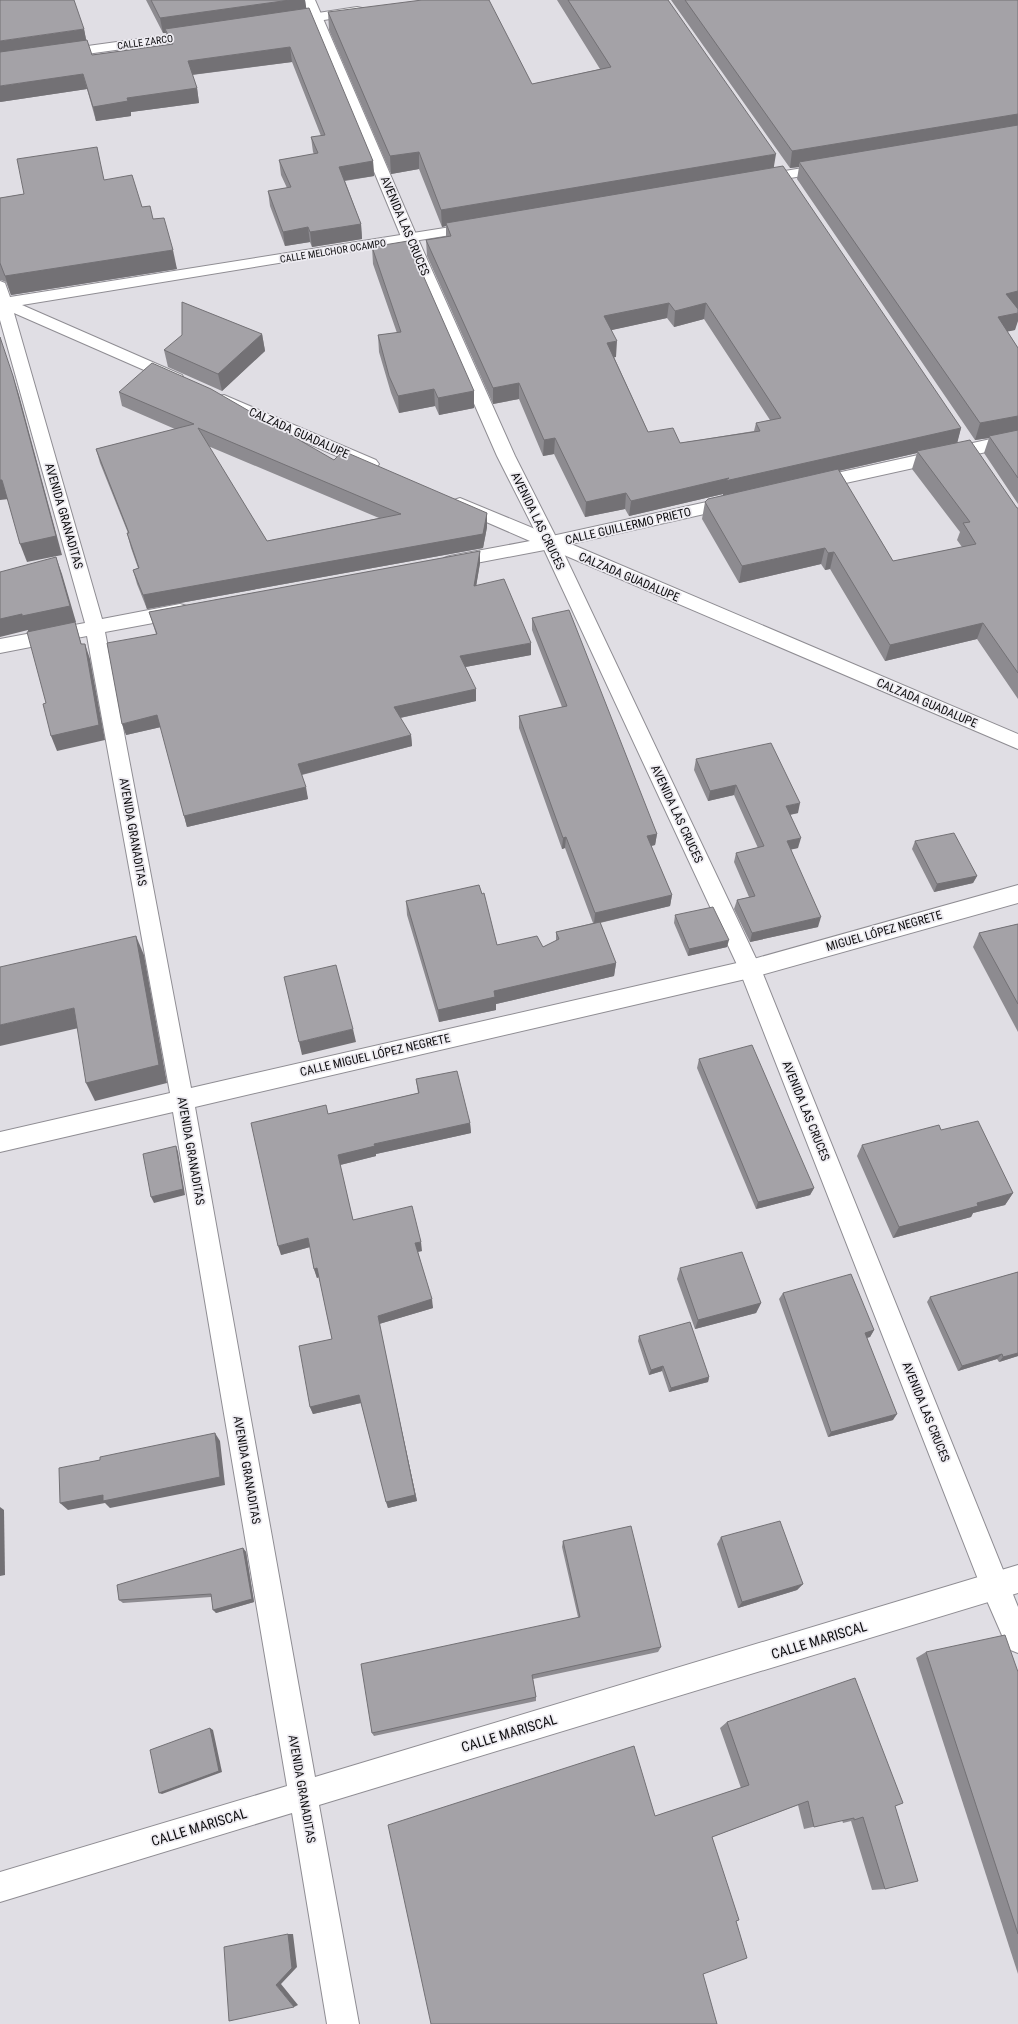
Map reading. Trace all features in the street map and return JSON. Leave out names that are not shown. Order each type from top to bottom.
[{"type":"street","points":[[278,23],[313,9],[371,9]]},
{"type":"street","name":"AVENIDA LAS CRUCES","points":[[313,9],[410,239],[506,456],[550,544],[750,969],[1006,1583],[1018,1639]]},
{"type":"street","name":"CALLE ZARCO","points":[[0,62],[209,33]]},
{"type":"street","points":[[776,162],[793,188]]},
{"type":"street","points":[[746,181],[839,166]]},
{"type":"street","name":"CALLE MELCHOR OCAMPO","points":[[1,297],[410,239],[488,225]]},
{"type":"street","name":"CALZADA GUADALUPE","points":[[1,297],[200,389],[382,470]]},
{"type":"street","name":"AVENIDA GRANADITAS","points":[[1,297],[95,627],[182,1098],[343,2024]]},
{"type":"street","points":[[798,487],[1018,439]]},
{"type":"street","name":"CALZADA GUADALUPE","points":[[448,498],[550,544],[1018,742]]},
{"type":"street","name":"CALLE GUILLERMO PRIETO","points":[[432,565],[550,544],[751,498]]},
{"type":"street","points":[[0,646],[197,608]]},
{"type":"street","name":"MIGUEL LÓPEZ NEGRETE","points":[[750,969],[1018,894]]},
{"type":"street","name":"CALLE MIGUEL LÓPEZ NEGRETE","points":[[0,1142],[182,1098],[750,969]]},
{"type":"street","name":"CALLE MARISCAL","points":[[0,1887],[1006,1583]]},
{"type":"building","points":[[0,0],[74,0],[84,29],[0,41]]},
{"type":"building","points":[[151,0],[290,0],[160,18]]},
{"type":"building","points":[[422,0],[489,0],[532,84],[611,67],[568,0],[668,0],[776,154],[441,210],[419,152],[390,156],[328,12]]},
{"type":"building","points":[[685,0],[1018,0],[1018,114],[792,151]]},
{"type":"building","points":[[309,8],[373,161],[339,167],[361,224],[310,232],[308,227],[283,232],[268,191],[291,187],[279,160],[318,153],[311,137],[325,135],[290,47],[188,61],[197,88],[127,98],[128,101],[93,107],[83,74],[0,86],[0,52],[87,40],[92,55],[173,44],[165,29]]},
{"type":"building","points":[[1018,125],[1018,291],[1006,294],[1018,309],[1018,313],[998,317],[1018,348],[1018,416],[980,423],[799,162]]},
{"type":"building","points":[[97,147],[104,180],[132,175],[142,207],[150,206],[153,219],[164,218],[173,250],[5,276],[0,263],[0,198],[24,194],[17,159]]},
{"type":"building","points":[[783,166],[961,428],[725,481],[729,478],[631,501],[626,493],[586,502],[555,438],[544,440],[519,383],[493,388],[426,240],[451,236],[446,223]],"holes":[[[669,303],[675,311],[706,303],[781,418],[756,423],[760,431],[680,443],[673,428],[648,432],[607,343],[617,341],[604,316]]]},
{"type":"building","points":[[408,241],[474,391],[438,398],[434,389],[398,396],[389,376],[378,335],[401,332],[372,247]]},
{"type":"building","points":[[182,302],[262,334],[218,374],[164,350],[182,335]]},
{"type":"building","points":[[0,337],[13,376],[56,536],[20,544],[2,480],[0,480]]},
{"type":"building","points":[[152,363],[211,389],[334,460],[343,451],[487,513],[483,534],[143,595],[133,570],[139,568],[127,533],[129,533],[96,449],[194,424],[119,392]],"holes":[[[198,428],[401,514],[267,541]]]},
{"type":"building","points":[[1018,430],[1018,478],[989,436]]},
{"type":"building","points":[[970,440],[1018,508],[1018,673],[983,623],[890,645],[834,552],[828,553],[825,548],[742,566],[705,502],[708,499],[838,469],[893,561],[976,544],[963,523],[970,522],[917,451]]},
{"type":"building","points":[[480,551],[474,586],[504,579],[531,643],[460,656],[476,689],[394,707],[411,735],[298,764],[306,787],[184,816],[157,715],[122,724],[107,643],[157,634],[149,612]]},
{"type":"building","points":[[56,557],[70,606],[0,619],[0,572]]},
{"type":"building","points":[[569,610],[657,834],[647,836],[672,895],[595,913],[566,837],[563,838],[519,716],[567,706],[532,618]]},
{"type":"building","points":[[75,622],[81,644],[85,644],[99,725],[51,736],[43,704],[46,703],[27,632]]},
{"type":"building","points":[[771,743],[800,803],[786,806],[801,838],[787,841],[821,917],[752,933],[737,900],[755,896],[736,853],[764,846],[736,785],[710,791],[696,759]]},
{"type":"building","points":[[954,833],[977,876],[937,884],[915,841]]},
{"type":"building","points":[[479,885],[482,894],[484,893],[497,945],[537,936],[543,947],[559,939],[556,932],[600,922],[616,963],[494,991],[495,997],[438,1010],[406,901]]},
{"type":"building","points":[[713,907],[729,940],[689,949],[675,915]]},
{"type":"building","points":[[1018,924],[1018,1004],[979,933]]},
{"type":"building","points":[[136,936],[159,1065],[86,1083],[74,1008],[0,1025],[0,967]]},
{"type":"building","points":[[336,965],[353,1029],[299,1042],[284,977]]},
{"type":"building","points":[[752,1045],[814,1188],[758,1202],[699,1059]]},
{"type":"building","points":[[457,1071],[470,1123],[374,1144],[375,1146],[338,1155],[353,1220],[412,1206],[421,1242],[415,1243],[432,1299],[378,1316],[415,1495],[386,1502],[359,1395],[310,1407],[299,1346],[332,1339],[317,1268],[314,1269],[308,1238],[278,1246],[251,1123],[326,1105],[328,1114],[419,1093],[416,1079]]},
{"type":"building","points":[[978,1121],[1013,1193],[977,1203],[978,1206],[899,1227],[862,1145],[939,1125],[941,1130]]},
{"type":"building","points":[[176,1146],[183,1189],[151,1197],[143,1154]]},
{"type":"building","points":[[742,1252],[761,1303],[698,1320],[680,1268]]},
{"type":"building","points":[[1018,1272],[1018,1353],[1003,1357],[1002,1354],[962,1366],[930,1297]]},
{"type":"building","points":[[851,1274],[874,1330],[865,1333],[897,1414],[831,1432],[783,1293]]},
{"type":"building","points":[[690,1322],[709,1377],[671,1388],[663,1366],[651,1370],[639,1336]]},
{"type":"building","points":[[215,1433],[220,1477],[103,1501],[103,1495],[60,1503],[59,1468],[100,1460],[100,1457]]},
{"type":"building","points":[[780,1521],[803,1584],[742,1602],[721,1537]]},
{"type":"building","points":[[631,1526],[661,1647],[532,1675],[536,1697],[372,1733],[361,1664],[580,1617],[563,1541]]},
{"type":"building","points":[[243,1548],[252,1599],[213,1610],[211,1594],[119,1600],[117,1585]]},
{"type":"building","points":[[1005,1635],[1018,1672],[1018,1934],[926,1652]]},
{"type":"building","points":[[855,1678],[903,1803],[895,1806],[918,1881],[885,1889],[863,1817],[814,1827],[808,1801],[712,1837],[739,1920],[736,1921],[747,1958],[703,1974],[717,2024],[431,2024],[388,1825],[634,1746],[655,1816],[749,1785],[727,1722]]},
{"type":"building","points":[[210,1728],[219,1771],[159,1793],[150,1750]]},
{"type":"building","points":[[288,1934],[292,1968],[276,1985],[294,2007],[229,2021],[224,1947]]}]
